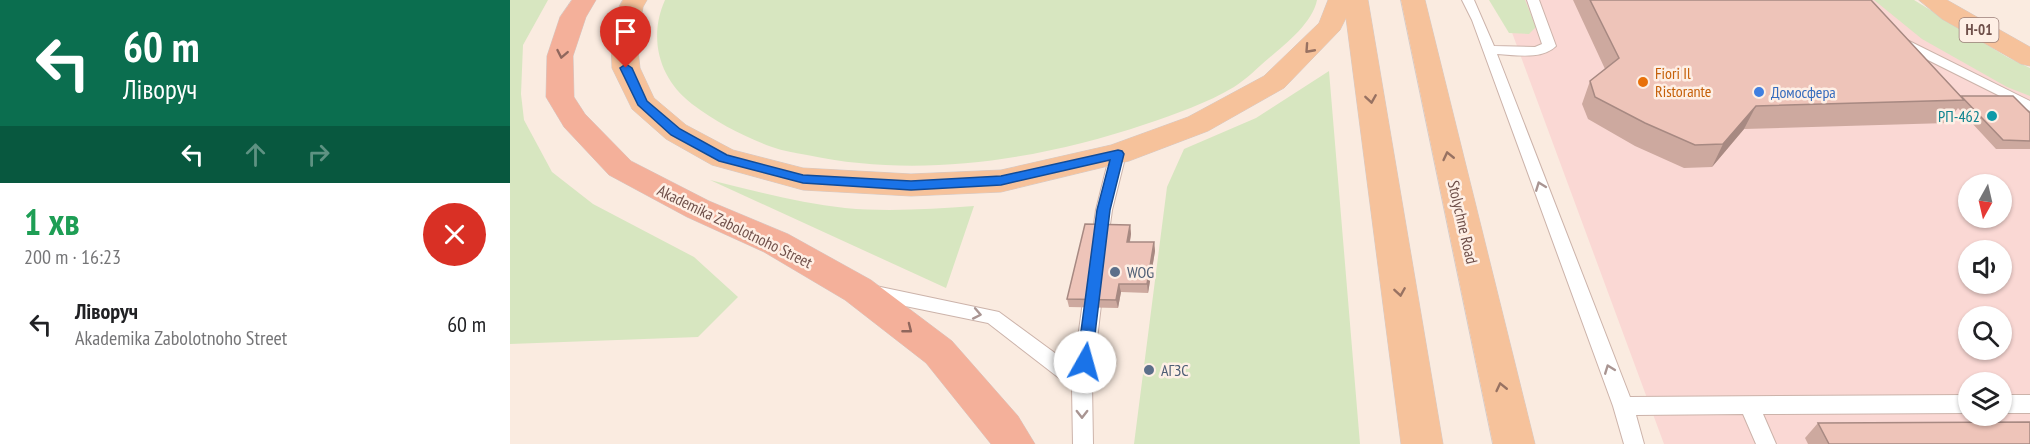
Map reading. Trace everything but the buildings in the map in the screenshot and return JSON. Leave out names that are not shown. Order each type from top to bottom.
[{"type":"highway","name":"Akademika Zabolotnoho Street","points":[[584,0],[573,17],[560,56],[560,97],[574,120],[589,136],[620,168],[698,209],[776,243],[858,290],[939,352],[1014,444]]},
{"type":"main road","points":[[635,0],[631,7],[624,42],[626,68],[642,103],[676,132],[723,158],[803,179],[911,185],[1001,181],[1118,154],[1198,124],[1274,81],[1331,25],[1340,0]]},
{"type":"main road","points":[[1356,0],[1422,444]]},
{"type":"main road","name":"Stolychne Road","points":[[1413,0],[1514,444]]},
{"type":"main road","name":"Н-01","points":[[1931,0],[1951,14],[2030,57]]},
{"type":"lane","points":[[1468,0],[1623,406],[1634,444]]},
{"type":"lane","points":[[1489,50],[1537,51],[1549,46],[1533,0]]},
{"type":"lane","points":[[1883,29],[1904,43],[2030,107]]},
{"type":"lane","points":[[1083,444],[1082,384],[1104,210],[1118,154]]},
{"type":"lane","points":[[858,290],[993,317],[1082,384]]},
{"type":"lane","points":[[1623,406],[1958,404]]},
{"type":"lane","points":[[2012,404],[2030,404]]},
{"type":"lane","points":[[1749,406],[1766,444]]},
{"type":"shaded area","points":[[1500,0],[1890,0],[2030,77],[2030,444],[1664,444]]},
{"type":"green space","points":[[510,0],[548,0],[523,45],[521,94],[524,120],[552,172],[593,204],[694,257],[738,297],[698,337],[510,344]]},
{"type":"green space","points":[[665,0],[1317,0],[1310,16],[1298,32],[1243,80],[1213,98],[1180,112],[1105,137],[1021,156],[935,165],[892,165],[849,162],[776,148],[730,128],[692,104],[671,83],[660,57],[657,29]]},
{"type":"green space","points":[[1489,0],[1525,0],[1536,27],[1529,34],[1509,33]]},
{"type":"green space","points":[[1874,0],[1914,0],[2007,57],[2030,68],[2030,96],[2007,87],[1922,39]]},
{"type":"green space","points":[[1329,71],[1360,444],[1134,444],[1167,187],[1184,149],[1256,118]]},
{"type":"green space","points":[[710,180],[794,200],[845,208],[893,210],[974,206],[946,288]]},
{"type":"place","name":"Fiori Il Ristorante","points":[[1643,82]]},
{"type":"place","name":"Домосфера","points":[[1759,92]]},
{"type":"place","name":"РП-462","points":[[1992,116]]},
{"type":"place","name":"WOG","points":[[1115,272]]},
{"type":"place","name":"АГЗС","points":[[1149,370]]},
{"type":"route","points":[[626,68],[642,103],[676,132],[723,158],[803,179],[911,185],[1001,181],[1118,154],[1104,210],[1085,362]]}]
